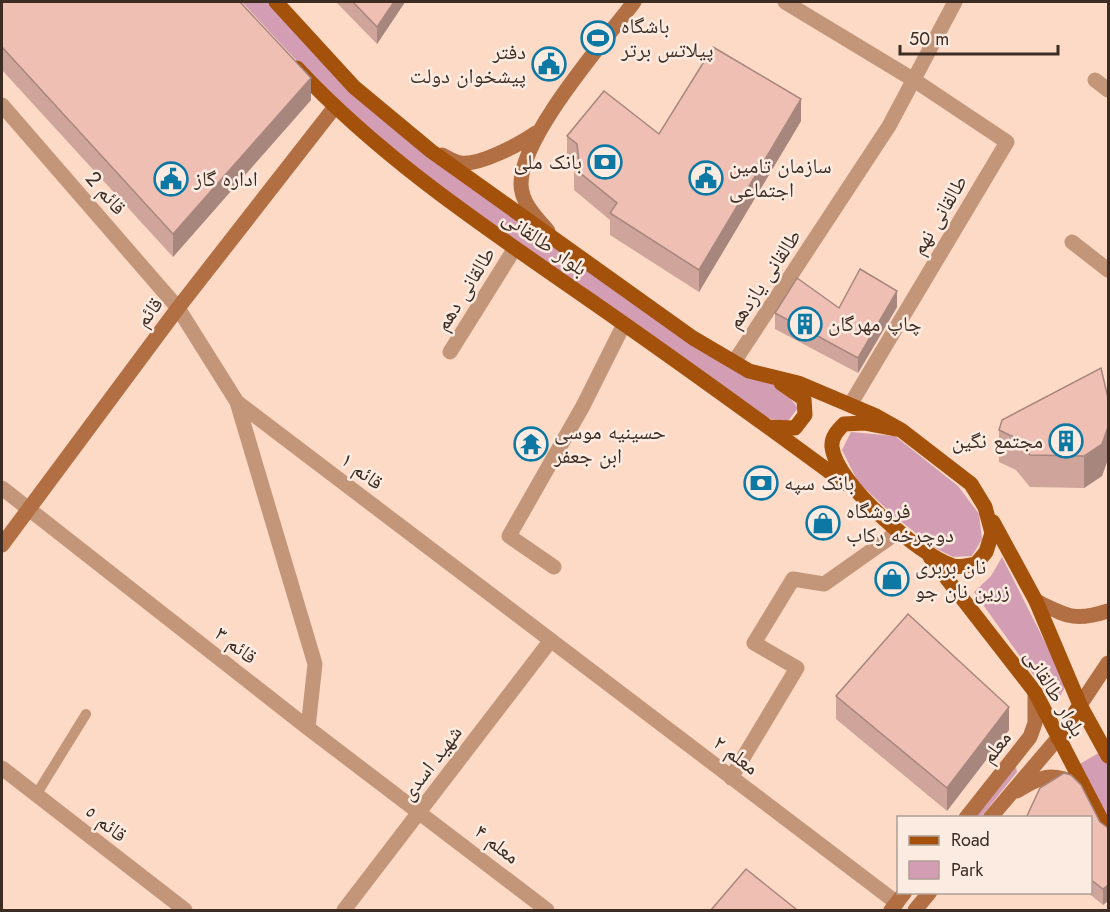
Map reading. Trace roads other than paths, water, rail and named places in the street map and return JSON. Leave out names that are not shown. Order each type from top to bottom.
[{"type":"main road","name":"بلوار طالقانی","points":[[276,2],[354,87],[431,151],[693,338],[749,371],[798,383],[901,430],[971,484],[1036,601],[1080,705],[1108,756]]},
{"type":"main road","name":"بلوار طالقانی","points":[[289,59],[334,108],[413,174],[853,490]]},
{"type":"main road","points":[[768,427],[795,428],[806,415],[804,399],[773,377]]},
{"type":"main road","points":[[901,430],[864,423],[844,424],[835,432],[831,445],[836,464],[853,490],[929,555],[956,567],[976,564],[986,552],[992,534],[985,507]]},
{"type":"main road","name":"بلوار طالقانی","points":[[929,555],[1035,692],[1108,833]]},
{"type":"main road","points":[[1058,738],[1080,705]]},
{"type":"street","points":[[558,242],[529,210],[521,186],[524,166],[536,133],[634,2]]},
{"type":"street","points":[[785,2],[914,80]]},
{"type":"street","name":"طالقانی یازدهم","points":[[734,362],[889,126],[955,2]]},
{"type":"street","name":"طالقانی نهم","points":[[850,405],[1007,142],[914,80]]},
{"type":"street","points":[[1095,80],[1108,90]]},
{"type":"street","name":"قائم 2","points":[[2,105],[178,308]]},
{"type":"street","name":"قائم","points":[[2,545],[178,308],[334,108]]},
{"type":"street","points":[[431,151],[461,163],[494,155],[519,145],[536,133]]},
{"type":"street","points":[[1072,242],[1108,270]]},
{"type":"street","name":"طالقانی دهم","points":[[450,352],[515,248]]},
{"type":"street","name":"قائم ١","points":[[178,308],[237,402],[550,640]]},
{"type":"street","points":[[554,567],[508,536],[583,406],[624,324]]},
{"type":"street","points":[[237,402],[315,664],[308,728]]},
{"type":"street","name":"قائم ٣","points":[[2,488],[308,728],[420,812]]},
{"type":"street","points":[[732,778],[797,668],[754,643],[794,579],[825,584],[899,531]]},
{"type":"street","points":[[1036,601],[1064,615],[1084,618],[1108,611]]},
{"type":"street","name":"معلم ٢","points":[[550,640],[898,902]]},
{"type":"street","name":"شهید اسدی","points":[[344,910],[550,640]]},
{"type":"street","points":[[1080,705],[1108,663]]},
{"type":"street","name":"معلم","points":[[968,816],[1030,737],[1035,723],[1035,692]]},
{"type":"street","name":"معلم","points":[[991,816],[1058,738]]},
{"type":"street","name":"قائم ٥","points":[[2,768],[185,910]]},
{"type":"street","points":[[1004,799],[1034,781],[1055,776],[1086,787]]},
{"type":"street","name":"معلم ۴","points":[[420,812],[547,910]]},
{"type":"street","points":[[915,910],[928,894]]},
{"type":"lane","points":[[36,795],[86,714]]},
{"type":"place","name":"باشگاه پیلاتس برتر","points":[[598,38]]},
{"type":"place","name":"دفتر پیشخوان دولت","points":[[549,64]]},
{"type":"place","name":"بانک ملی","points":[[605,162]]},
{"type":"place","name":"سازمان تامین اجتماعی","points":[[706,178]]},
{"type":"place","name":"اداره گاز","points":[[171,179]]},
{"type":"place","name":"چاپ مهرگان","points":[[805,324]]},
{"type":"place","name":"مجتمع نگین","points":[[1066,441]]},
{"type":"place","name":"حسینیه موسی ابن جعفر","points":[[531,444]]},
{"type":"place","name":"بانک سپه","points":[[761,483]]},
{"type":"place","name":"فروشگاه دوچرخه رکاب","points":[[823,523]]},
{"type":"place","name":"نان بربری زرین نان جو","points":[[892,579]]}]
